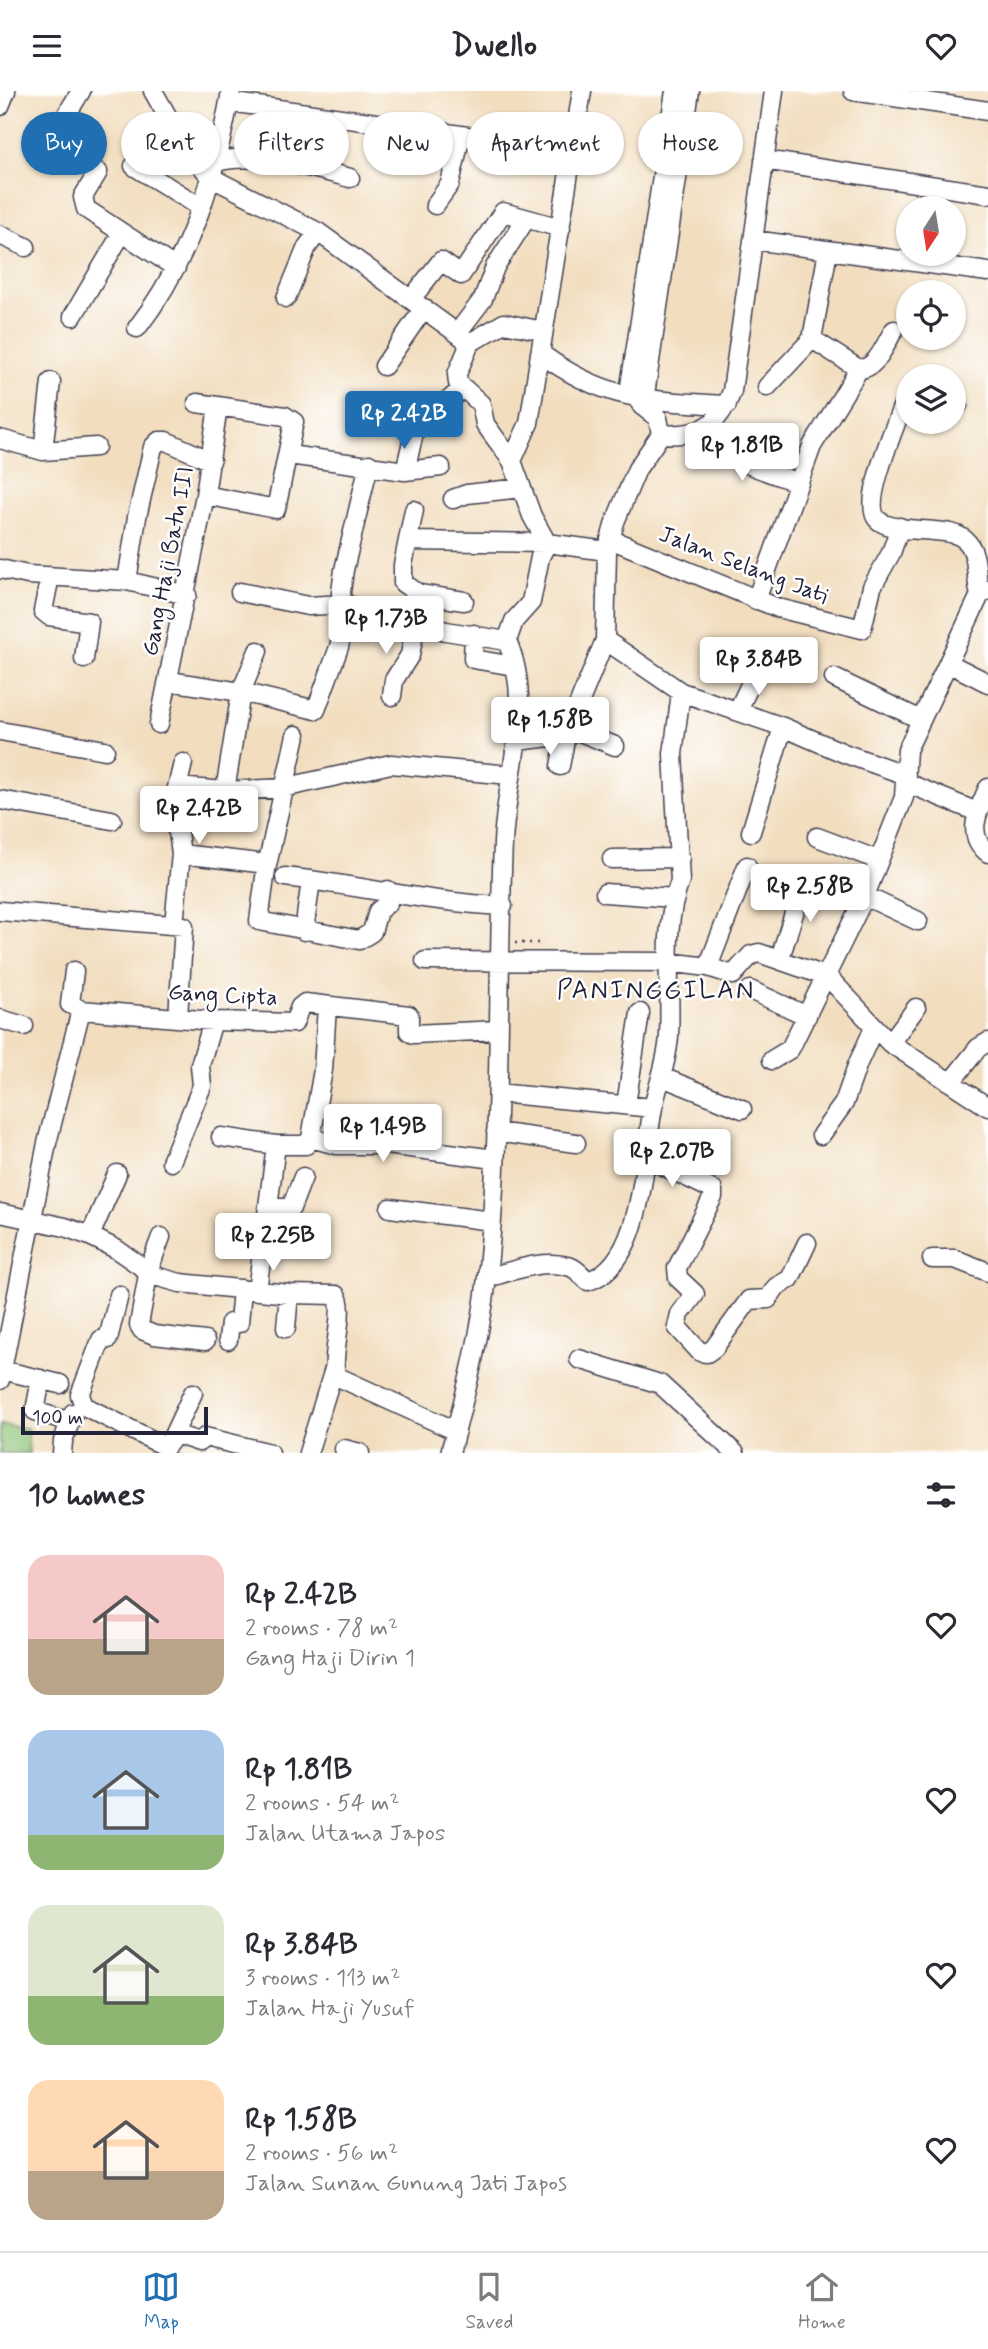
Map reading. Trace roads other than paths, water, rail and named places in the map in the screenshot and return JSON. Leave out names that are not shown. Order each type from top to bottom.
[{"type":"street","points":[[0,119],[0,107],[6,91]]},
{"type":"street","points":[[68,112],[81,91]]},
{"type":"street","points":[[153,91],[165,112]]},
{"type":"street","points":[[579,112],[582,91]]},
{"type":"street","points":[[560,766],[568,731],[605,640],[608,545],[637,469],[661,434],[658,418],[637,399],[630,386],[645,334],[661,227],[675,91]]},
{"type":"street","points":[[661,227],[690,91]]},
{"type":"street","points":[[661,434],[696,433],[708,428],[727,405],[732,391],[774,91]]},
{"type":"street","points":[[853,91],[988,111]]},
{"type":"street","points":[[220,142],[230,96],[467,136]]},
{"type":"street","points":[[435,205],[450,184],[461,135]]},
{"type":"street","points":[[220,167],[237,157],[314,168],[350,178]]},
{"type":"street","points":[[764,160],[988,194]]},
{"type":"street","points":[[220,174],[318,232],[463,338]]},
{"type":"street","points":[[96,175],[83,197],[83,206],[176,268]]},
{"type":"street","points":[[150,175],[200,206]]},
{"type":"street","points":[[137,328],[157,302],[176,268],[212,175]]},
{"type":"street","points":[[512,461],[529,423],[569,175]]},
{"type":"street","points":[[384,366],[441,261],[461,275],[503,212],[561,228]]},
{"type":"street","points":[[507,641],[514,621],[531,602],[540,557],[547,543],[521,488],[512,461],[489,432],[476,397],[458,383],[457,374],[463,338],[483,299],[495,267],[526,219]]},
{"type":"street","points":[[286,298],[307,247],[318,232]]},
{"type":"street","points":[[73,316],[122,233]]},
{"type":"street","points":[[0,235],[26,247]]},
{"type":"street","points":[[753,240],[988,272]]},
{"type":"street","points":[[767,387],[812,339],[828,251]]},
{"type":"street","points":[[463,338],[504,323],[543,331]]},
{"type":"street","points":[[756,600],[812,446],[859,369],[873,364],[894,330]]},
{"type":"street","points":[[812,339],[859,369]]},
{"type":"street","points":[[540,353],[557,366],[606,391],[637,399],[727,405]]},
{"type":"street","points":[[43,451],[51,382]]},
{"type":"street","points":[[405,471],[415,429],[463,388]]},
{"type":"street","points":[[197,403],[293,418],[289,455],[276,509],[205,495]]},
{"type":"street","name":"Gang Haji Batu III","points":[[159,724],[187,595],[218,406]]},
{"type":"street","points":[[772,1060],[787,1052],[828,977],[865,896],[906,779],[907,750],[919,719],[985,591],[972,549],[966,540],[951,532],[900,527],[877,519],[873,501],[876,481],[896,424]]},
{"type":"street","points":[[696,433],[705,441],[747,464],[799,483]]},
{"type":"street","points":[[0,439],[43,451],[96,447]]},
{"type":"street","points":[[127,581],[137,517],[153,447],[159,441],[166,441],[211,461]]},
{"type":"street","points":[[289,455],[405,471],[441,467]]},
{"type":"street","points":[[169,681],[241,692],[316,710],[340,647],[344,625],[341,592],[344,570],[369,464]]},
{"type":"street","points":[[453,499],[467,494],[521,488]]},
{"type":"street","points":[[414,510],[402,577],[407,588],[419,594],[464,601]]},
{"type":"street","name":"Jalan Selang Jati","points":[[408,541],[608,545],[756,600],[862,629],[872,587],[891,553],[900,527]]},
{"type":"street","points":[[0,569],[50,576],[127,581],[187,595]]},
{"type":"street","points":[[50,576],[43,611],[49,616],[89,622],[84,659]]},
{"type":"street","points":[[240,591],[308,606],[342,604],[416,623],[507,641],[514,653],[514,666],[521,690],[504,832],[492,1221],[480,1326],[450,1453]]},
{"type":"street","points":[[392,696],[394,680],[410,655],[416,623]]},
{"type":"street","points":[[474,635],[473,659],[514,666]]},
{"type":"street","points":[[605,640],[681,692],[783,727],[977,812]]},
{"type":"street","points":[[225,791],[241,692],[258,651]]},
{"type":"street","points":[[738,710],[764,655]]},
{"type":"street","points":[[948,663],[988,683]]},
{"type":"street","points":[[834,678],[919,719]]},
{"type":"street","points":[[487,1279],[533,1265],[572,1268],[588,1281],[598,1278],[623,1248],[629,1234],[647,1158],[653,1108],[662,1077],[669,1034],[668,936],[674,898],[680,881],[673,754],[681,692]]},
{"type":"street","points":[[751,832],[783,727]]},
{"type":"street","points":[[0,730],[105,750]]},
{"type":"street","points":[[517,741],[568,731],[615,746]]},
{"type":"street","points":[[296,735],[267,864],[259,921],[359,940],[368,938],[378,911],[388,903],[388,890]]},
{"type":"street","points":[[174,924],[180,854],[179,837],[170,817],[183,763]]},
{"type":"street","points":[[177,787],[225,791],[284,787],[391,764],[510,775]]},
{"type":"street","points":[[988,788],[977,812],[975,838],[988,853]]},
{"type":"street","points":[[0,800],[111,820]]},
{"type":"street","points":[[817,837],[878,860]]},
{"type":"street","points":[[180,854],[267,864]]},
{"type":"street","points":[[612,859],[680,858]]},
{"type":"street","points":[[708,967],[747,866]]},
{"type":"street","points":[[285,877],[388,890],[449,904],[503,906]]},
{"type":"street","points":[[779,958],[805,878]]},
{"type":"street","points":[[304,931],[311,880]]},
{"type":"street","points":[[606,894],[674,898]]},
{"type":"street","points":[[865,896],[918,921]]},
{"type":"street","points":[[0,911],[184,926],[178,1017]]},
{"type":"street","points":[[425,961],[668,962],[708,967],[733,975],[755,953],[779,958],[828,977],[874,1028],[891,1042],[988,1107]]},
{"type":"street","points":[[60,1384],[1,1369],[47,1143],[81,1010],[70,1004],[74,971]]},
{"type":"street","points":[[750,990],[807,1016]]},
{"type":"street","name":"Gang Cipta","points":[[81,1010],[213,1021],[294,1023],[302,1005],[327,1006],[409,1015],[409,1031],[414,1034],[499,1030]]},
{"type":"street","points":[[221,1137],[276,1145],[306,1145],[311,1138],[323,1070],[327,1006]]},
{"type":"street","points":[[891,1042],[916,1008]]},
{"type":"street","points":[[626,1105],[640,1013]]},
{"type":"street","points":[[0,1019],[24,1026]]},
{"type":"street","points":[[171,1162],[202,1086],[200,1065],[213,1021]]},
{"type":"street","points":[[821,1135],[844,1103],[874,1028]]},
{"type":"street","points":[[951,1082],[978,1048],[988,1042]]},
{"type":"street","points":[[662,1077],[742,1109]]},
{"type":"street","points":[[498,1093],[653,1108]]},
{"type":"street","points":[[496,1132],[576,1143]]},
{"type":"street","points":[[311,1138],[337,1145],[387,1145],[495,1159]]},
{"type":"street","points":[[228,1340],[230,1323],[239,1323],[250,1290],[269,1208],[276,1145]]},
{"type":"street","points":[[647,1158],[713,1190],[713,1197],[677,1268],[678,1278],[695,1294],[680,1314],[677,1327],[700,1352],[707,1353],[714,1348],[749,1300],[768,1299],[776,1287],[790,1279],[807,1243]]},
{"type":"street","points":[[90,1236],[117,1174]]},
{"type":"street","points":[[269,1208],[292,1209],[303,1177]]},
{"type":"street","points":[[390,1208],[492,1221]]},
{"type":"street","points":[[0,1213],[90,1236],[149,1269],[155,1276],[180,1283],[289,1294],[332,1293],[340,1299],[334,1369],[308,1453]]},
{"type":"street","points":[[160,1237],[149,1269],[139,1314],[142,1330],[154,1335],[205,1341]]},
{"type":"street","points":[[932,1259],[955,1259],[988,1272]]},
{"type":"street","points":[[286,1328],[289,1294]]},
{"type":"street","points":[[62,1453],[70,1422],[101,1341],[108,1339],[118,1295]]},
{"type":"street","points":[[579,1359],[660,1384],[735,1453]]},
{"type":"street","points":[[334,1369],[340,1380],[456,1431]]},
{"type":"street","points":[[41,1379],[35,1411],[70,1422]]},
{"type":"street","points":[[168,1445],[194,1393]]},
{"type":"street","points":[[80,1395],[85,1406],[168,1445],[199,1442],[205,1437],[270,1453]]},
{"type":"district","name":"PANINGGILAN","points":[[656,989]]}]
